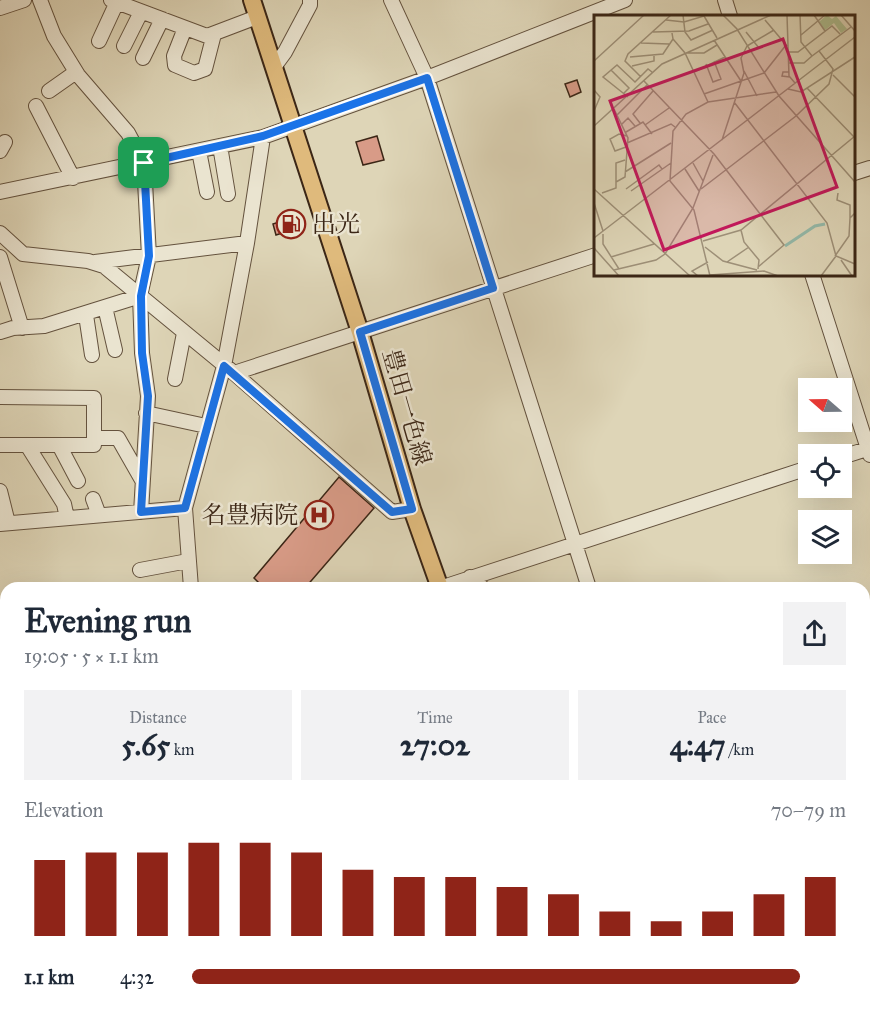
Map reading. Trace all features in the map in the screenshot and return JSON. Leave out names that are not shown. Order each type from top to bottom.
[{"type":"main road","name":"豊田一色線","points":[[252,0],[360,332],[412,509],[438,582]]},
{"type":"street","points":[[0,8],[24,0]]},
{"type":"street","points":[[40,0],[54,36],[76,72],[128,134],[144,163],[149,256],[141,296],[142,353],[148,396],[141,512]]},
{"type":"street","points":[[274,67],[310,5],[309,0]]},
{"type":"street","points":[[391,0],[427,78],[587,582]]},
{"type":"street","points":[[0,192],[199,151],[293,127],[427,78],[625,0]]},
{"type":"street","points":[[725,0],[730,15]]},
{"type":"street","points":[[99,40],[114,1],[140,8],[207,36],[257,17]]},
{"type":"street","points":[[124,46],[140,8]]},
{"type":"street","points":[[143,58],[162,19]]},
{"type":"street","points":[[185,28],[174,56],[175,64],[194,73],[205,69],[214,34]]},
{"type":"street","points":[[49,91],[76,72]]},
{"type":"street","points":[[36,106],[73,178]]},
{"type":"street","points":[[190,582],[185,508],[206,426],[229,370],[263,136]]},
{"type":"street","points":[[220,146],[228,194]]},
{"type":"street","points":[[199,151],[207,192]]},
{"type":"street","points":[[855,173],[870,168]]},
{"type":"street","points":[[0,233],[23,254],[104,266],[229,370],[392,512],[412,509]]},
{"type":"street","points":[[93,263],[247,243]]},
{"type":"street","points":[[229,370],[360,332],[594,256]]},
{"type":"street","points":[[0,257],[22,328]]},
{"type":"street","points":[[813,276],[869,451],[852,455]]},
{"type":"street","points":[[0,332],[44,326],[86,315],[141,296]]},
{"type":"street","points":[[105,307],[115,350]]},
{"type":"street","points":[[86,315],[92,355]]},
{"type":"street","points":[[175,379],[184,333]]},
{"type":"street","points":[[0,397],[94,398],[94,445],[0,446]]},
{"type":"street","points":[[146,413],[206,426]]},
{"type":"street","points":[[94,438],[118,438],[142,480]]},
{"type":"street","points":[[27,445],[64,504],[67,518]]},
{"type":"street","points":[[59,445],[78,482]]},
{"type":"street","points":[[456,582],[798,471]]},
{"type":"street","points":[[0,491],[4,523],[185,508]]},
{"type":"street","points":[[93,500],[99,515]]},
{"type":"street","points":[[140,570],[188,561]]},
{"type":"street","points":[[470,577],[476,582]]},
{"type":"building","points":[[577,80],[581,92],[570,97],[565,84]]},
{"type":"building","points":[[377,136],[384,160],[363,165],[356,142]]},
{"type":"building","points":[[301,215],[304,226],[276,235],[273,224]]},
{"type":"building","points":[[339,477],[374,508],[310,582],[258,582],[254,578]]},
{"type":"place","name":"出光","points":[[291,224]]},
{"type":"place","name":"名豊病院","points":[[319,515]]},
{"type":"route","points":[[427,78],[493,288],[360,332],[412,509],[392,512],[224,366],[185,508],[141,512],[148,396],[142,353],[141,296],[149,256],[144,163],[293,127],[427,78]]}]
